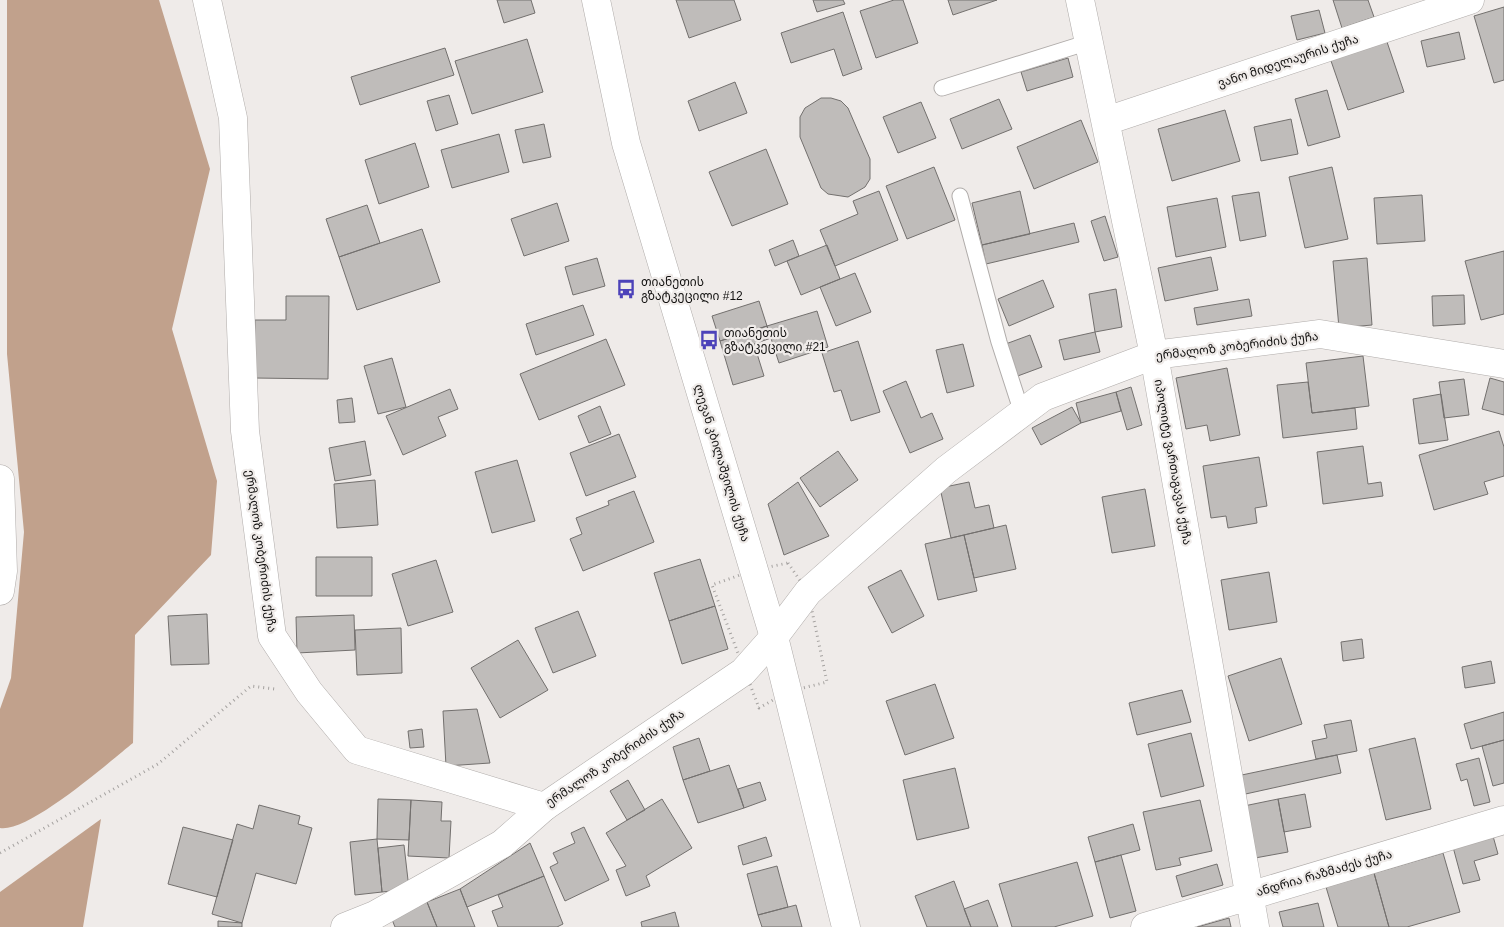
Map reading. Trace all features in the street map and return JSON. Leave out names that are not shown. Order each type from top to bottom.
[{"type":"street","name":"ერმალოზ კობერიძის ქუჩა","points":[[207,0],[233,118],[245,431],[272,636],[309,692],[356,750],[544,807],[743,672],[774,637],[808,592],[946,470],[1043,398],[1154,355],[1320,334],[1504,364]]},
{"type":"street","name":"ლევან კბილაშვილის ქუჩა","points":[[596,0],[626,143],[774,637],[846,927]]},
{"type":"street","name":"იპოლიტე ვართაგავას ქუჩა","points":[[1080,0],[1154,355],[1255,927]]},
{"type":"street","name":"ვანო მიდელაურის ქუჩა","points":[[1106,122],[1470,0]]},
{"type":"street","points":[[0,479],[1,578]]},
{"type":"street","points":[[345,927],[375,915],[502,844],[544,807]]},
{"type":"street","name":"ანდრია რაზმაძეს ქუჩა","points":[[1145,927],[1504,820]]},
{"type":"lane","points":[[942,88],[1090,42]]},
{"type":"lane","points":[[960,196],[999,342],[1022,413]]},
{"type":"path","points":[[0,853],[158,764],[251,686],[309,692]]},
{"type":"shaded area","points":[[7,0],[159,0],[210,169],[172,329],[217,481],[211,555],[135,635],[133,743],[88,780],[48,808],[13,827],[0,828],[0,709],[11,678],[24,532],[7,354]]},
{"type":"shaded area","points":[[101,819],[83,927],[0,927],[0,892]]},
{"type":"building","points":[[497,0],[531,0],[535,13],[504,23]]},
{"type":"building","points":[[676,0],[734,0],[741,20],[689,38]]},
{"type":"building","points":[[813,0],[843,0],[845,4],[817,12]]},
{"type":"building","points":[[894,0],[903,0],[918,43],[876,58],[860,11]]},
{"type":"building","points":[[948,0],[997,0],[953,15]]},
{"type":"building","points":[[1333,0],[1368,0],[1374,17],[1342,28]]},
{"type":"building","points":[[1504,7],[1504,80],[1494,83],[1474,16]]},
{"type":"building","points":[[1319,10],[1325,33],[1297,40],[1291,16]]},
{"type":"building","points":[[843,12],[862,69],[843,76],[834,49],[791,63],[781,33]]},
{"type":"building","points":[[1459,32],[1465,59],[1427,67],[1421,41]]},
{"type":"building","points":[[527,39],[543,92],[472,114],[455,61]]},
{"type":"building","points":[[1386,39],[1404,92],[1348,110],[1330,58]]},
{"type":"building","points":[[445,48],[454,75],[360,105],[351,77]]},
{"type":"building","points":[[1068,58],[1073,77],[1027,91],[1021,72]]},
{"type":"building","points":[[735,82],[747,113],[699,131],[688,101]]},
{"type":"building","points":[[1327,90],[1340,137],[1308,146],[1295,99]]},
{"type":"building","points":[[449,95],[458,124],[436,131],[427,101]]},
{"type":"building","points":[[821,98],[841,101],[848,108],[870,159],[870,179],[865,187],[848,197],[828,194],[821,188],[800,137],[800,117],[805,108]]},
{"type":"building","points":[[999,99],[1012,129],[962,149],[950,119]]},
{"type":"building","points":[[921,102],[936,138],[898,153],[883,117]]},
{"type":"building","points":[[1225,110],[1240,161],[1172,181],[1158,129]]},
{"type":"building","points":[[1291,119],[1298,154],[1261,161],[1254,127]]},
{"type":"building","points":[[1081,120],[1098,162],[1034,189],[1017,147]]},
{"type":"building","points":[[544,124],[551,157],[523,163],[515,130]]},
{"type":"building","points":[[499,134],[509,172],[452,188],[441,150]]},
{"type":"building","points":[[415,143],[429,187],[379,204],[365,160]]},
{"type":"building","points":[[766,149],[788,204],[732,226],[709,172]]},
{"type":"building","points":[[934,167],[955,220],[907,239],[886,186]]},
{"type":"building","points":[[1332,167],[1348,239],[1305,248],[1289,177]]},
{"type":"building","points":[[879,191],[898,240],[835,266],[820,230],[858,214],[853,201]]},
{"type":"building","points":[[1020,191],[1030,234],[982,245],[972,203]]},
{"type":"building","points":[[1259,192],[1266,236],[1240,241],[1232,196]]},
{"type":"building","points":[[1422,195],[1425,241],[1377,244],[1374,198]]},
{"type":"building","points":[[1217,198],[1226,247],[1176,257],[1167,207]]},
{"type":"building","points":[[557,203],[569,241],[524,256],[511,219]]},
{"type":"building","points":[[367,205],[380,243],[339,257],[326,219]]},
{"type":"building","points":[[1105,216],[1118,257],[1104,261],[1091,221]]},
{"type":"building","points":[[1074,223],[1079,242],[986,264],[982,245]]},
{"type":"building","points":[[422,229],[440,282],[357,310],[339,257]]},
{"type":"building","points":[[793,240],[799,256],[775,266],[769,250]]},
{"type":"building","points":[[827,245],[840,279],[801,295],[787,261]]},
{"type":"building","points":[[1504,251],[1504,314],[1481,320],[1465,261]]},
{"type":"building","points":[[1211,257],[1218,290],[1165,301],[1158,268]]},
{"type":"building","points":[[597,258],[605,286],[573,295],[565,267]]},
{"type":"building","points":[[1367,258],[1372,325],[1339,328],[1333,261]]},
{"type":"building","points":[[855,273],[871,312],[836,326],[820,287]]},
{"type":"building","points":[[1043,280],[1054,307],[1009,326],[998,299]]},
{"type":"building","points":[[1116,289],[1122,327],[1095,332],[1089,294]]},
{"type":"building","points":[[1464,295],[1465,324],[1433,326],[1432,296]]},
{"type":"building","points":[[286,296],[329,296],[328,379],[254,378],[255,320],[286,320]]},
{"type":"building","points":[[1249,299],[1252,316],[1197,325],[1194,308]]},
{"type":"building","points":[[759,301],[767,326],[720,341],[712,316]]},
{"type":"building","points":[[583,305],[594,335],[536,355],[526,324]]},
{"type":"building","points":[[817,311],[828,347],[779,363],[767,326]]},
{"type":"building","points":[[767,326],[771,338],[754,344],[764,376],[733,385],[720,341]]},
{"type":"building","points":[[1095,332],[1100,352],[1064,360],[1059,340]]},
{"type":"building","points":[[1030,335],[1042,367],[1015,377],[1003,345]]},
{"type":"building","points":[[606,339],[625,385],[539,420],[520,374]]},
{"type":"building","points":[[858,341],[880,412],[851,421],[841,390],[834,392],[822,353]]},
{"type":"building","points":[[963,344],[974,386],[947,393],[936,350]]},
{"type":"building","points":[[1363,356],[1369,406],[1312,413],[1306,363]]},
{"type":"building","points":[[392,358],[406,407],[378,414],[364,366]]},
{"type":"building","points":[[1227,368],[1240,435],[1210,441],[1207,425],[1186,429],[1176,378]]},
{"type":"building","points":[[1490,378],[1504,382],[1504,415],[1482,409]]},
{"type":"building","points":[[1464,379],[1469,415],[1444,418],[1439,382]]},
{"type":"building","points":[[906,381],[921,418],[932,413],[943,439],[910,453],[883,391]]},
{"type":"building","points":[[1308,382],[1312,413],[1355,408],[1357,429],[1283,438],[1277,385]]},
{"type":"building","points":[[1131,387],[1142,425],[1127,430],[1116,392]]},
{"type":"building","points":[[450,389],[458,409],[438,417],[446,436],[403,455],[386,416]]},
{"type":"building","points":[[1116,392],[1121,411],[1081,423],[1076,403]]},
{"type":"building","points":[[1441,394],[1448,440],[1419,444],[1413,399]]},
{"type":"building","points":[[352,398],[355,422],[339,423],[337,400]]},
{"type":"building","points":[[600,406],[611,434],[589,443],[578,416]]},
{"type":"building","points":[[1072,407],[1081,423],[1041,445],[1032,428]]},
{"type":"building","points":[[1499,431],[1504,447],[1504,476],[1484,482],[1488,494],[1434,510],[1419,455]]},
{"type":"building","points":[[619,434],[636,477],[586,496],[570,453]]},
{"type":"building","points":[[365,441],[371,475],[335,481],[329,448]]},
{"type":"building","points":[[1363,446],[1368,484],[1381,482],[1383,496],[1323,504],[1317,452]]},
{"type":"building","points":[[838,451],[858,480],[820,507],[800,478]]},
{"type":"building","points":[[1259,457],[1267,506],[1255,508],[1257,523],[1228,528],[1226,516],[1211,518],[1203,466]]},
{"type":"building","points":[[517,460],[535,521],[492,533],[475,472]]},
{"type":"building","points":[[375,480],[378,525],[337,528],[334,484]]},
{"type":"building","points":[[798,482],[829,536],[784,555],[768,504]]},
{"type":"building","points":[[969,482],[975,508],[989,505],[994,528],[951,538],[940,488]]},
{"type":"building","points":[[1145,489],[1155,546],[1112,553],[1102,497]]},
{"type":"building","points":[[634,491],[654,542],[583,571],[570,539],[582,534],[576,518],[609,505],[608,501]]},
{"type":"building","points":[[1006,525],[1016,569],[974,578],[964,535]]},
{"type":"building","points":[[964,535],[977,591],[938,600],[925,544]]},
{"type":"building","points":[[316,557],[372,557],[372,596],[316,596]]},
{"type":"building","points":[[700,559],[715,606],[669,621],[654,573]]},
{"type":"building","points":[[436,560],[453,612],[408,626],[392,574]]},
{"type":"building","points":[[901,570],[924,616],[892,633],[868,587]]},
{"type":"building","points":[[1269,572],[1277,622],[1229,630],[1221,580]]},
{"type":"building","points":[[715,606],[728,649],[682,664],[669,621]]},
{"type":"building","points":[[578,611],[596,656],[553,673],[535,628]]},
{"type":"building","points":[[207,614],[209,664],[171,665],[168,616]]},
{"type":"building","points":[[354,615],[355,650],[297,653],[296,617]]},
{"type":"building","points":[[401,628],[402,673],[357,675],[355,630]]},
{"type":"building","points":[[1362,639],[1364,658],[1343,661],[1341,642]]},
{"type":"building","points":[[518,640],[548,690],[500,718],[471,668]]},
{"type":"building","points":[[1281,658],[1302,724],[1249,741],[1228,676]]},
{"type":"building","points":[[1491,661],[1495,683],[1465,688],[1462,667]]},
{"type":"building","points":[[935,684],[954,738],[905,755],[886,701]]},
{"type":"building","points":[[1182,690],[1191,722],[1137,735],[1129,703]]},
{"type":"building","points":[[477,709],[490,763],[446,766],[443,711]]},
{"type":"building","points":[[1504,712],[1504,740],[1471,749],[1464,724]]},
{"type":"building","points":[[1351,720],[1357,751],[1316,759],[1312,741],[1327,738],[1324,725]]},
{"type":"building","points":[[422,729],[424,747],[410,748],[408,731]]},
{"type":"building","points":[[1191,733],[1204,786],[1161,797],[1148,744]]},
{"type":"building","points":[[699,738],[710,771],[683,780],[673,747]]},
{"type":"building","points":[[1415,738],[1431,809],[1386,820],[1369,749]]},
{"type":"building","points":[[1504,740],[1504,783],[1493,786],[1482,746]]},
{"type":"building","points":[[1337,755],[1341,773],[1241,795],[1237,776]]},
{"type":"building","points":[[1479,758],[1490,802],[1474,806],[1467,779],[1461,781],[1456,764]]},
{"type":"building","points":[[729,765],[744,808],[698,823],[683,780]]},
{"type":"building","points":[[955,768],[969,828],[917,840],[903,780]]},
{"type":"building","points":[[628,780],[645,810],[627,820],[610,791]]},
{"type":"building","points":[[760,782],[766,800],[744,808],[738,789]]},
{"type":"building","points":[[1305,794],[1311,827],[1284,832],[1278,799]]},
{"type":"building","points":[[378,799],[411,800],[409,840],[377,839]]},
{"type":"building","points":[[662,799],[692,848],[646,876],[650,886],[626,896],[616,870],[626,866],[606,833]]},
{"type":"building","points":[[1278,799],[1288,852],[1255,858],[1244,806]]},
{"type":"building","points":[[411,800],[442,802],[441,821],[451,821],[449,858],[408,856]]},
{"type":"building","points":[[1200,800],[1212,851],[1179,858],[1181,865],[1156,870],[1143,812]]},
{"type":"building","points":[[259,805],[300,816],[298,824],[312,828],[296,884],[256,873],[242,923],[212,914],[237,824],[253,829]]},
{"type":"building","points":[[1133,824],[1140,850],[1095,862],[1088,837]]},
{"type":"building","points":[[183,827],[233,840],[217,897],[168,884]]},
{"type":"building","points":[[584,827],[609,880],[565,901],[550,867],[558,863],[553,853],[575,843],[571,833]]},
{"type":"building","points":[[1493,836],[1498,854],[1474,861],[1480,880],[1463,884],[1453,847]]},
{"type":"building","points":[[766,837],[772,856],[743,865],[738,846]]},
{"type":"building","points":[[377,839],[382,892],[355,895],[350,842]]},
{"type":"building","points":[[530,843],[544,876],[467,907],[460,889]]},
{"type":"building","points":[[404,845],[409,889],[382,892],[378,848]]},
{"type":"building","points":[[1443,853],[1460,912],[1407,927],[1389,927],[1374,873]]},
{"type":"building","points":[[1121,855],[1136,911],[1110,918],[1095,862]]},
{"type":"building","points":[[1077,862],[1093,916],[1054,927],[1012,927],[999,884]]},
{"type":"building","points":[[1217,864],[1223,885],[1182,897],[1176,876]]},
{"type":"building","points":[[777,866],[788,907],[758,915],[747,874]]},
{"type":"building","points":[[1374,873],[1389,927],[1338,927],[1326,887]]},
{"type":"building","points":[[544,876],[563,924],[557,927],[498,927],[492,911],[503,907],[498,895]]},
{"type":"building","points":[[954,881],[971,927],[927,927],[915,896]]},
{"type":"building","points":[[460,889],[475,927],[437,927],[427,902]]},
{"type":"building","points":[[988,900],[998,927],[971,927],[964,909]]},
{"type":"building","points":[[427,902],[437,927],[395,927],[391,917]]},
{"type":"building","points":[[1318,903],[1324,927],[1283,927],[1279,912]]},
{"type":"building","points":[[796,905],[802,927],[762,927],[758,915]]},
{"type":"building","points":[[675,912],[679,927],[642,927],[641,922]]},
{"type":"building","points":[[1229,918],[1231,927],[1197,927]]},
{"type":"building","points":[[218,921],[242,923],[242,927],[218,927]]},
{"type":"place","name":"თიანეთის გზატკეცილი #12","points":[[626,289]]},
{"type":"place","name":"თიანეთის გზატკეცილი #21","points":[[709,340]]}]
